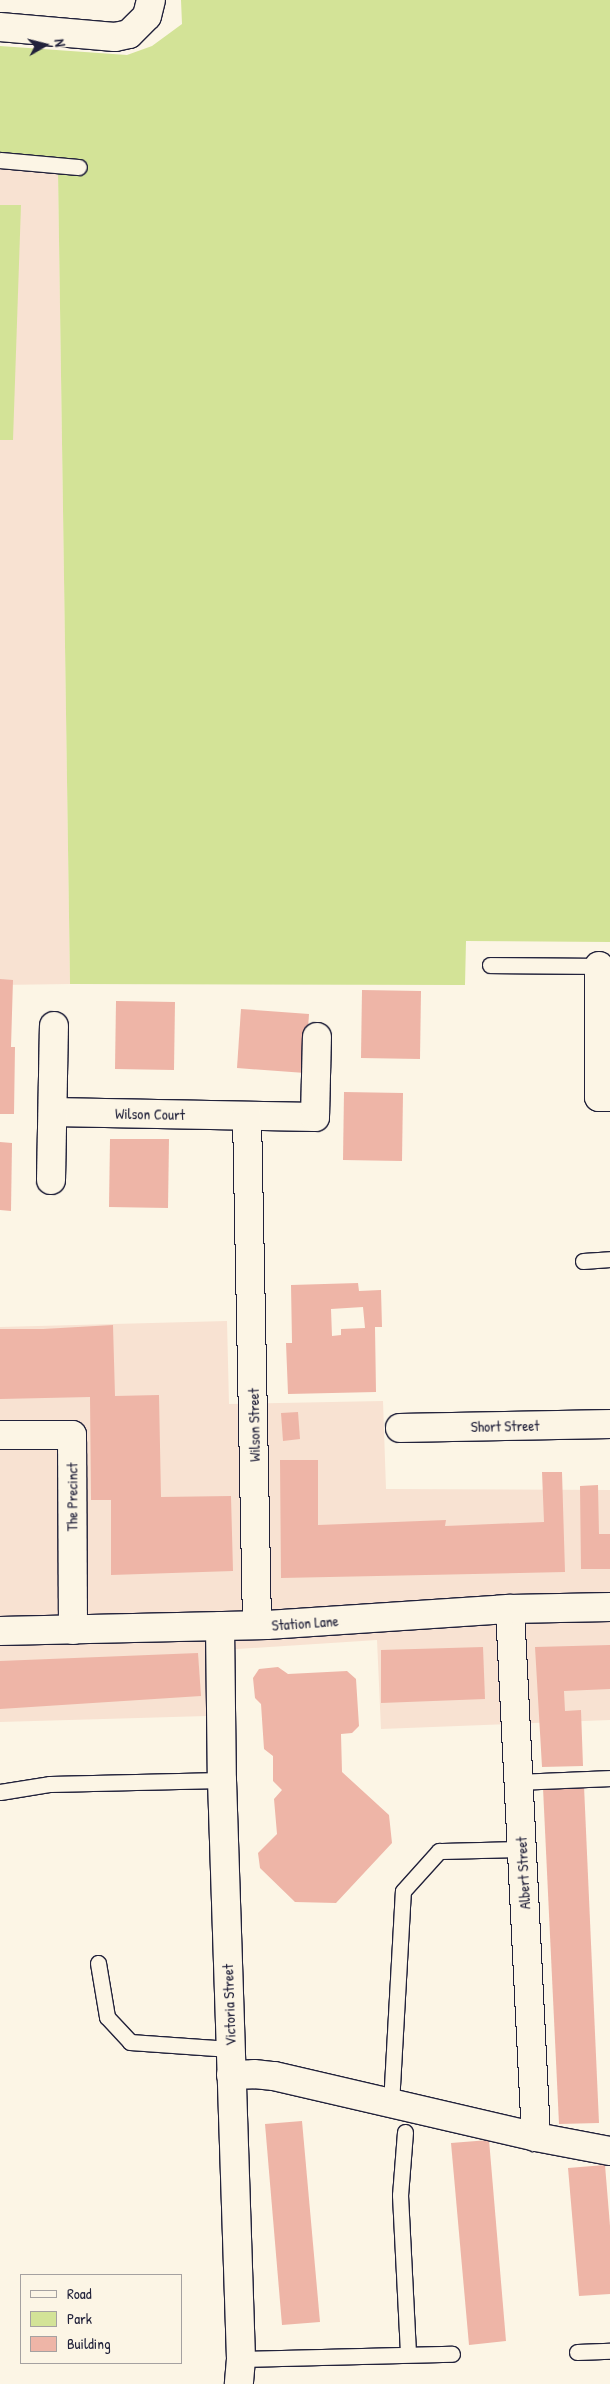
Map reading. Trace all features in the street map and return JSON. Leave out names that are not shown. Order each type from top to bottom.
[{"type":"street","points":[[0,27],[115,38],[129,34],[147,16],[151,0]]},
{"type":"street","points":[[599,966],[599,1097],[610,1097]]},
{"type":"street","points":[[51,1180],[54,1026]]},
{"type":"street","name":"Wilson Court","points":[[53,1112],[315,1117],[317,1038]]},
{"type":"street","name":"Wilson Street","points":[[247,1116],[247,1224],[252,1309],[257,1625]]},
{"type":"street","name":"Short Street","points":[[400,1428],[610,1424]]},
{"type":"street","name":"The Precinct","points":[[0,1435],[72,1435],[73,1630]]},
{"type":"street","name":"Station Lane","points":[[0,1631],[257,1625],[510,1609],[610,1607]]},
{"type":"street","name":"Albert Street","points":[[510,1609],[536,2137]]},
{"type":"street","name":"Victoria Street","points":[[220,1626],[222,1780],[240,2372]]},
{"type":"street","points":[[231,2062],[254,2074],[274,2076],[536,2137],[610,2151]]},
{"type":"lane","points":[[0,160],[79,166]]},
{"type":"lane","points":[[490,965],[599,966]]},
{"type":"lane","points":[[583,1261],[610,1259]]},
{"type":"lane","points":[[518,1782],[610,1778]]},
{"type":"lane","points":[[0,1792],[50,1784],[222,1780]]},
{"type":"lane","points":[[391,2104],[403,1891],[439,1851],[522,1849]]},
{"type":"lane","points":[[98,1963],[107,2017],[130,2042],[231,2062]]},
{"type":"lane","points":[[405,2132],[400,2196],[408,2354]]},
{"type":"lane","points":[[576,2352],[610,2351]]},
{"type":"lane","points":[[240,2372],[408,2354],[452,2354]]},
{"type":"shaded area","points":[[0,167],[58,171],[70,984],[0,985]]},
{"type":"shaded area","points":[[227,1321],[229,1404],[383,1401],[386,1489],[610,1490],[610,1720],[381,1729],[377,1640],[207,1651],[207,1716],[0,1722],[0,1327]]},
{"type":"green space","points":[[181,0],[610,0],[610,942],[466,941],[465,985],[70,984],[58,172],[0,167],[0,46],[127,55],[152,46],[182,24]]},
{"type":"green space","points":[[0,205],[21,205],[13,440],[0,440]]},
{"type":"building","points":[[0,979],[13,980],[11,1047],[15,1047],[14,1114],[0,1114]]},
{"type":"building","points":[[362,990],[421,991],[420,1059],[361,1058]]},
{"type":"building","points":[[116,1001],[175,1002],[174,1070],[115,1069]]},
{"type":"building","points":[[241,1009],[309,1014],[305,1073],[237,1068]]},
{"type":"building","points":[[344,1092],[403,1093],[402,1161],[343,1160]]},
{"type":"building","points":[[110,1139],[169,1139],[168,1208],[109,1207]]},
{"type":"building","points":[[0,1142],[12,1143],[11,1211],[0,1210]]},
{"type":"building","points":[[358,1283],[359,1291],[381,1290],[382,1327],[375,1327],[376,1392],[288,1394],[286,1343],[292,1343],[291,1285]],"holes":[[[363,1307],[365,1328],[341,1329],[341,1335],[332,1336],[331,1309]]]},
{"type":"building","points":[[113,1325],[115,1396],[159,1395],[161,1497],[231,1496],[233,1571],[111,1575],[111,1500],[91,1500],[90,1397],[0,1399],[0,1329],[43,1329]]},
{"type":"building","points":[[298,1412],[300,1439],[283,1441],[281,1413]]},
{"type":"building","points":[[280,1460],[318,1460],[318,1525],[446,1520],[445,1526],[544,1522],[542,1472],[562,1472],[565,1572],[281,1578]]},
{"type":"building","points":[[598,1485],[599,1534],[610,1534],[610,1569],[581,1569],[580,1486]]},
{"type":"building","points":[[610,1645],[610,1689],[564,1691],[565,1711],[581,1710],[583,1766],[542,1767],[535,1647]]},
{"type":"building","points":[[483,1647],[485,1699],[381,1703],[381,1650]]},
{"type":"building","points":[[198,1653],[201,1696],[0,1709],[0,1661]]},
{"type":"building","points":[[278,1667],[288,1674],[347,1671],[356,1679],[359,1726],[352,1733],[341,1734],[342,1772],[389,1815],[392,1843],[336,1903],[295,1902],[260,1868],[258,1853],[277,1834],[274,1799],[282,1790],[273,1781],[273,1756],[264,1749],[261,1704],[255,1698],[253,1678],[259,1669]]},
{"type":"building","points":[[584,1786],[599,2123],[559,2124],[543,1788]]},
{"type":"building","points":[[302,2121],[320,2322],[282,2325],[265,2124]]},
{"type":"building","points":[[489,2140],[506,2341],[469,2345],[451,2143]]},
{"type":"building","points":[[605,2165],[610,2226],[610,2294],[579,2296],[568,2168]]}]
